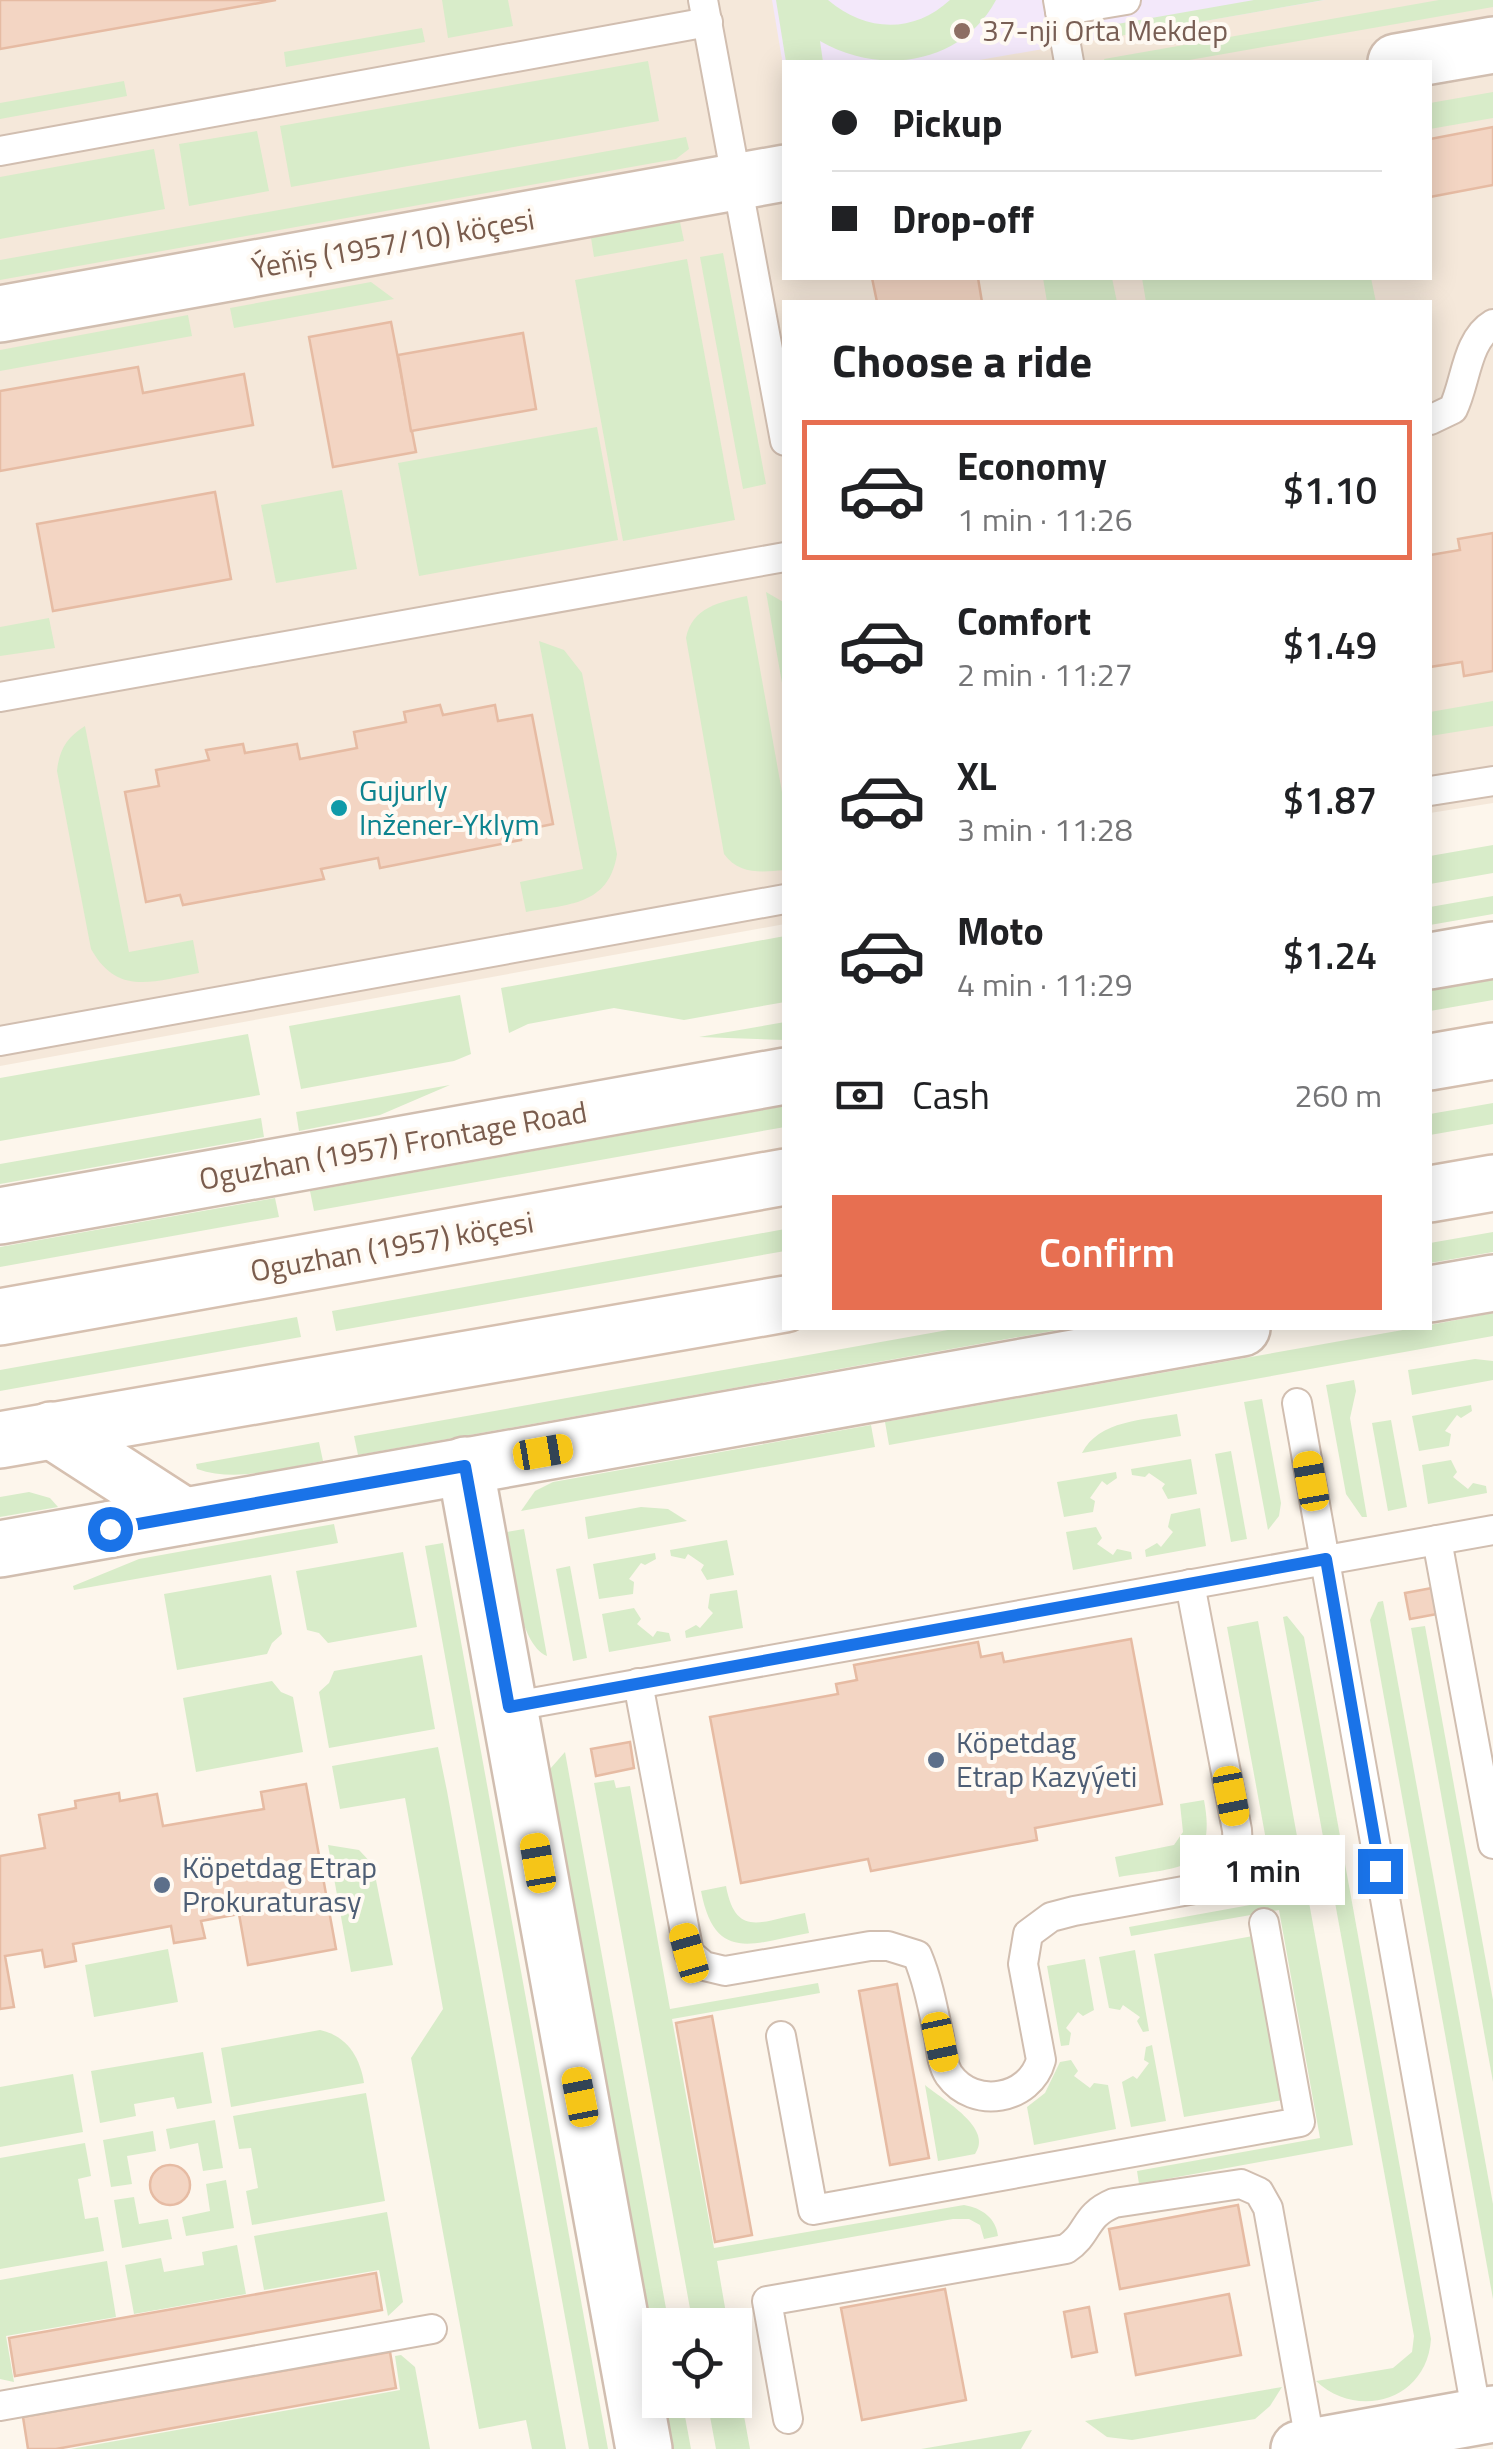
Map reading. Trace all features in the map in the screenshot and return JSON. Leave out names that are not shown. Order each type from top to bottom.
[{"type":"street","points":[[1407,60],[1493,45]]},
{"type":"street","name":"Ýeňiş (1957/10) köçesi","points":[[0,314],[760,178]]},
{"type":"street","points":[[1432,961],[1493,950]]},
{"type":"street","points":[[1432,1062],[1493,1050]]},
{"type":"street","name":"Oguzhan (1957) Frontage Road","points":[[0,1216],[782,1077]]},
{"type":"street","name":"Oguzhan (1957) köçesi","points":[[0,1317],[782,1178]]},
{"type":"street","points":[[1432,1194],[1493,1183]]},
{"type":"street","points":[[1432,1294],[1493,1283]]},
{"type":"street","points":[[26,1435],[782,1305]]},
{"type":"street","points":[[0,1549],[1231,1330]]},
{"type":"street","points":[[26,1435],[184,1516]]},
{"type":"street","points":[[465,1466],[644,2449]]},
{"type":"street","points":[[1305,2448],[1485,2415]]},
{"type":"lane","points":[[1068,60],[1059,6],[1126,0]]},
{"type":"lane","points":[[0,152],[706,11],[760,178],[782,409]]},
{"type":"lane","points":[[1432,419],[1453,409],[1474,348],[1482,331],[1493,324]]},
{"type":"lane","points":[[0,697],[782,557]]},
{"type":"lane","points":[[1432,791],[1493,781]]},
{"type":"lane","points":[[0,1042],[782,900]]},
{"type":"lane","points":[[1297,1403],[1485,2415]]},
{"type":"lane","points":[[509,1707],[1493,1530]]},
{"type":"lane","points":[[1437,1540],[1493,1844]]},
{"type":"lane","points":[[638,1683],[689,1953],[704,1966],[725,1971],[870,1946],[888,1946],[917,1955],[927,1982],[946,2072],[974,2094],[1000,2096],[1028,2084],[1038,2073],[1041,2060],[1022,1964],[1024,1944],[1038,1924],[1074,1911],[1210,1886],[1235,1863],[1237,1830],[1190,1584]]},
{"type":"lane","points":[[781,2036],[813,2210],[1300,2122],[1264,1922]]},
{"type":"lane","points":[[788,2420],[767,2301],[1066,2249],[1082,2238],[1086,2223],[1099,2210],[1114,2204],[1241,2184],[1259,2192],[1268,2208],[1305,2448]]},
{"type":"lane","points":[[0,2406],[432,2328]]},
{"type":"shaded area","points":[[0,0],[1493,0],[1493,803],[1432,813],[1432,300],[782,300],[782,925],[0,1066]]},
{"type":"shaded area","name":"37-nji Orta Mekdep","points":[[772,0],[1325,0],[980,60],[782,60]]},
{"type":"green space","points":[[442,0],[508,0],[513,26],[448,38]]},
{"type":"green space","points":[[776,0],[828,0],[858,18],[889,25],[921,19],[950,0],[996,0],[981,22],[962,39],[917,58],[868,58],[820,41],[823,60],[786,60]]},
{"type":"green space","points":[[1254,0],[1324,0],[1102,39],[1100,27]]},
{"type":"green space","points":[[1439,0],[1493,0],[1493,7],[1189,60],[1104,59]]},
{"type":"green space","points":[[422,28],[425,42],[286,67],[284,52]]},
{"type":"green space","points":[[648,61],[659,121],[291,187],[280,126]]},
{"type":"green space","points":[[124,81],[127,96],[0,119],[0,103]]},
{"type":"green space","points":[[1493,92],[1493,118],[1432,129],[1432,103]]},
{"type":"green space","points":[[257,131],[269,191],[189,206],[179,144]]},
{"type":"green space","points":[[686,137],[689,149],[676,159],[0,280],[0,260]]},
{"type":"green space","points":[[154,149],[165,209],[0,239],[0,177]]},
{"type":"green space","points":[[680,222],[684,241],[594,257],[591,238]]},
{"type":"green space","points":[[723,253],[766,484],[743,489],[700,257]]},
{"type":"green space","points":[[687,259],[735,520],[623,541],[575,280]]},
{"type":"green space","points":[[1043,280],[1112,280],[1117,300],[1047,300]]},
{"type":"green space","points":[[1142,280],[1371,280],[1376,300],[1146,300]]},
{"type":"green space","points":[[371,282],[394,299],[234,328],[230,308]]},
{"type":"green space","points":[[188,315],[192,336],[0,371],[0,350]]},
{"type":"green space","points":[[597,427],[618,540],[419,576],[398,463]]},
{"type":"green space","points":[[342,490],[357,569],[276,583],[261,505]]},
{"type":"green space","points":[[766,592],[782,601],[782,683]]},
{"type":"green space","points":[[747,596],[782,792],[782,870],[744,869],[724,854],[686,638],[694,619],[717,604]]},
{"type":"green space","points":[[49,618],[55,648],[0,656],[0,627]]},
{"type":"green space","points":[[539,641],[564,650],[582,673],[617,854],[613,871],[596,893],[571,904],[526,912],[520,882],[583,869]]},
{"type":"green space","points":[[1493,701],[1493,726],[1432,736],[1432,712]]},
{"type":"green space","points":[[85,726],[129,952],[193,940],[199,973],[152,982],[125,980],[102,964],[91,949],[57,771],[65,745]]},
{"type":"green space","points":[[1493,845],[1493,873],[1432,884],[1432,856]]},
{"type":"green space","points":[[1493,896],[1493,914],[1432,925],[1432,907]]},
{"type":"green space","points":[[782,937],[782,1003],[684,1020],[614,1008],[528,1024],[509,1033],[501,988]]},
{"type":"green space","points":[[1493,979],[1493,1000],[1432,1011],[1432,990]]},
{"type":"green space","points":[[460,995],[471,1054],[454,1061],[301,1089],[289,1026]]},
{"type":"green space","points":[[782,1023],[782,1040],[699,1037]]},
{"type":"green space","points":[[248,1034],[260,1095],[0,1141],[0,1078]]},
{"type":"green space","points":[[450,1085],[380,1115],[299,1131],[296,1112]]},
{"type":"green space","points":[[1493,1103],[1493,1124],[1432,1135],[1432,1114]]},
{"type":"green space","points":[[782,1107],[782,1128],[314,1211],[310,1191]]},
{"type":"green space","points":[[261,1118],[264,1137],[0,1184],[0,1164]]},
{"type":"green space","points":[[275,1198],[279,1217],[0,1267],[0,1247]]},
{"type":"green space","points":[[782,1230],[782,1252],[336,1331],[332,1311]]},
{"type":"green space","points":[[1493,1232],[1493,1252],[1432,1263],[1432,1243]]},
{"type":"green space","points":[[1493,1313],[1493,1336],[889,1445],[885,1422],[1403,1330],[1432,1330],[1432,1325]]},
{"type":"green space","points":[[297,1317],[301,1337],[0,1391],[0,1370]]},
{"type":"green space","points":[[948,1330],[1058,1330],[358,1455],[354,1436]]},
{"type":"green space","points":[[1475,1359],[1493,1361],[1493,1380],[1412,1395],[1408,1370]]},
{"type":"green space","points":[[1354,1380],[1356,1391],[1350,1418],[1367,1517],[1362,1517],[1346,1494],[1326,1385]]},
{"type":"green space","points":[[1262,1399],[1281,1503],[1279,1516],[1268,1530],[1244,1402]]},
{"type":"green space","points":[[1471,1405],[1472,1411],[1461,1418],[1457,1415],[1445,1431],[1451,1434],[1449,1446],[1419,1451],[1412,1416]]},
{"type":"green space","points":[[1177,1414],[1181,1436],[1082,1453],[1099,1434],[1111,1428]]},
{"type":"green space","points":[[1391,1420],[1407,1507],[1388,1511],[1372,1423]]},
{"type":"green space","points":[[871,1425],[875,1447],[521,1511],[535,1491],[553,1482]]},
{"type":"green space","points":[[319,1442],[323,1461],[276,1470],[228,1475],[197,1469],[196,1464]]},
{"type":"green space","points":[[1231,1451],[1247,1539],[1231,1542],[1215,1454]]},
{"type":"green space","points":[[1191,1459],[1197,1494],[1168,1499],[1162,1488],[1165,1484],[1149,1473],[1145,1477],[1132,1475],[1131,1469]]},
{"type":"green space","points":[[1451,1460],[1457,1472],[1453,1477],[1468,1489],[1473,1483],[1486,1486],[1487,1493],[1428,1504],[1422,1465]]},
{"type":"green space","points":[[1116,1472],[1117,1478],[1107,1485],[1102,1481],[1090,1498],[1095,1501],[1093,1512],[1064,1517],[1057,1482]]},
{"type":"green space","points":[[29,1492],[50,1498],[58,1507],[0,1517],[0,1497]]},
{"type":"green space","points":[[641,1507],[668,1509],[687,1521],[588,1539],[585,1517]]},
{"type":"green space","points":[[1200,1508],[1206,1546],[1146,1557],[1145,1550],[1157,1543],[1161,1547],[1173,1532],[1168,1527],[1171,1514]]},
{"type":"green space","points":[[334,1524],[338,1543],[74,1590],[73,1586],[139,1559]]},
{"type":"green space","points":[[1096,1527],[1102,1538],[1097,1544],[1113,1555],[1117,1549],[1131,1552],[1132,1559],[1073,1570],[1066,1532]]},
{"type":"green space","points":[[524,1529],[547,1656],[529,1635],[514,1582],[507,1532]]},
{"type":"green space","points":[[727,1540],[734,1575],[707,1580],[701,1570],[704,1565],[688,1554],[685,1559],[671,1556],[670,1550]]},
{"type":"green space","points":[[443,1543],[608,2449],[589,2449],[425,1546]]},
{"type":"green space","points":[[403,1552],[417,1627],[328,1643],[319,1633],[307,1630],[296,1571]]},
{"type":"green space","points":[[655,1553],[656,1559],[641,1563],[629,1579],[634,1582],[633,1594],[599,1599],[593,1564]]},
{"type":"green space","points":[[570,1566],[587,1658],[573,1661],[556,1569]]},
{"type":"green space","points":[[271,1575],[282,1634],[267,1654],[177,1670],[164,1594]]},
{"type":"green space","points":[[737,1590],[743,1628],[686,1638],[685,1631],[696,1625],[700,1628],[713,1613],[708,1608],[710,1594]]},
{"type":"green space","points":[[1383,1601],[1493,2204],[1493,2299],[1370,1620],[1378,1602]]},
{"type":"green space","points":[[634,1608],[641,1619],[637,1624],[653,1637],[657,1631],[669,1633],[671,1641],[609,1652],[602,1614]]},
{"type":"green space","points":[[1287,1616],[1304,1637],[1431,2339],[1427,2360],[1404,2390],[1369,2401],[1351,2400],[1316,2381],[1393,2368],[1412,2352],[1414,2336],[1283,1617]]},
{"type":"green space","points":[[1258,1621],[1353,2145],[1139,2184],[1137,2171],[1320,2138],[1279,1910],[1131,1936],[1129,1927],[1277,1900],[1227,1627]]},
{"type":"green space","points":[[1425,1626],[1493,2000],[1493,2082],[1411,1628]]},
{"type":"green space","points":[[422,1655],[435,1729],[329,1748],[319,1692],[334,1671]]},
{"type":"green space","points":[[272,1681],[281,1692],[293,1697],[303,1752],[196,1772],[183,1698]]},
{"type":"green space","points":[[438,1747],[566,2449],[532,2449],[526,2420],[479,2429],[411,2058],[443,2009],[405,1798],[340,1809],[332,1766]]},
{"type":"green space","points":[[565,1752],[666,2308],[648,2308],[550,1769]]},
{"type":"green space","points":[[614,1780],[616,1788],[630,1786],[670,2009],[818,1983],[820,1993],[672,2019],[714,2248],[964,2205],[987,2215],[998,2236],[984,2239],[980,2225],[969,2219],[953,2219],[717,2261],[725,2308],[690,2308],[594,1783]]},
{"type":"green space","points":[[1204,1800],[1205,1842],[1198,1854],[1175,1868],[1119,1877],[1115,1857],[1174,1845],[1183,1832],[1180,1804]]},
{"type":"green space","points":[[328,1845],[359,1850],[373,1865],[393,1965],[351,1972]]},
{"type":"green space","points":[[726,1886],[731,1903],[744,1920],[764,1922],[805,1913],[809,1933],[754,1943],[727,1939],[707,1914],[701,1891]]},
{"type":"green space","points":[[1253,1936],[1283,2100],[1184,2117],[1154,1954]]},
{"type":"green space","points":[[168,1949],[178,2002],[94,2017],[85,1965]]},
{"type":"green space","points":[[1135,1950],[1149,2031],[1143,2032],[1137,2021],[1140,2017],[1123,2005],[1120,2010],[1109,2008],[1099,1957]]},
{"type":"green space","points":[[1085,1959],[1094,2010],[1083,2016],[1078,2012],[1066,2028],[1071,2033],[1069,2045],[1061,2046],[1047,1966]]},
{"type":"green space","points":[[320,2030],[338,2037],[351,2049],[364,2083],[231,2107],[221,2048]]},
{"type":"green space","points":[[1152,2045],[1166,2121],[1131,2127],[1122,2082],[1133,2076],[1137,2079],[1149,2063],[1144,2060],[1146,2047]]},
{"type":"green space","points":[[203,2052],[212,2103],[177,2109],[174,2097],[134,2104],[136,2116],[100,2123],[91,2071]]},
{"type":"green space","points":[[1071,2060],[1078,2071],[1074,2076],[1090,2088],[1094,2083],[1108,2085],[1116,2129],[1034,2145],[1027,2107],[1045,2093],[1060,2062]]},
{"type":"green space","points":[[73,2074],[83,2132],[0,2147],[0,2087]]},
{"type":"green space","points":[[925,2085],[972,2125],[978,2134],[975,2154],[938,2161]]},
{"type":"green space","points":[[366,2093],[385,2201],[252,2225],[246,2191],[258,2188],[251,2148],[239,2149],[233,2116]]},
{"type":"green space","points":[[215,2120],[223,2168],[203,2171],[198,2143],[170,2149],[166,2129]]},
{"type":"green space","points":[[153,2131],[156,2151],[127,2156],[132,2184],[111,2187],[103,2140]]},
{"type":"green space","points":[[85,2143],[91,2176],[78,2179],[85,2219],[98,2217],[104,2251],[0,2269],[0,2158]]},
{"type":"green space","points":[[226,2180],[234,2228],[186,2236],[182,2217],[210,2211],[206,2184]]},
{"type":"green space","points":[[134,2197],[139,2224],[168,2219],[172,2239],[122,2248],[114,2200]]},
{"type":"green space","points":[[387,2212],[403,2302],[388,2316],[379,2270],[264,2290],[254,2236]]},
{"type":"green space","points":[[237,2245],[246,2294],[134,2314],[125,2265],[161,2258],[164,2272],[204,2265],[202,2252]]},
{"type":"green space","points":[[107,2261],[116,2317],[6,2336],[14,2382],[0,2379],[0,2280]]},
{"type":"green space","points":[[401,2355],[415,2367],[430,2449],[71,2449],[400,2390],[395,2356]]},
{"type":"green space","points":[[1282,2387],[1270,2406],[1255,2419],[1132,2440],[1107,2437],[1085,2421]]},
{"type":"green space","points":[[667,2418],[685,2418],[691,2449],[673,2449]]},
{"type":"green space","points":[[710,2418],[744,2418],[750,2449],[716,2449]]},
{"type":"green space","points":[[1032,2430],[1021,2449],[921,2449]]},
{"type":"building","points":[[0,0],[276,0],[0,49]]},
{"type":"building","points":[[1493,127],[1493,185],[1432,197],[1432,139]]},
{"type":"building","points":[[872,280],[978,280],[982,300],[877,300]]},
{"type":"building","points":[[391,322],[416,452],[333,467],[309,337]]},
{"type":"building","points":[[523,333],[536,409],[411,431],[398,355]]},
{"type":"building","points":[[138,367],[143,393],[244,374],[253,425],[0,471],[0,391]]},
{"type":"building","points":[[215,492],[231,579],[53,611],[37,524]]},
{"type":"building","points":[[1493,533],[1493,671],[1464,676],[1462,662],[1432,667],[1432,555],[1460,550],[1458,539]]},
{"type":"building","name":"Gujurly Inžener-Yklym","points":[[440,705],[443,715],[495,705],[498,721],[532,715],[553,824],[519,831],[521,840],[380,868],[378,858],[321,869],[324,879],[183,905],[180,895],[146,902],[125,792],[159,786],[156,770],[209,760],[206,750],[243,744],[245,753],[297,744],[300,759],[357,748],[354,732],[406,722],[404,712]]},
{"type":"building","points":[[1432,1588],[1437,1614],[1410,1619],[1405,1593]]},
{"type":"building","name":"Köpetdag Etrap Kazyýeti","points":[[1131,1639],[1162,1804],[1035,1828],[1037,1840],[871,1871],[868,1859],[741,1883],[710,1717],[838,1694],[836,1684],[857,1680],[854,1665],[978,1642],[981,1657],[1002,1653],[1004,1662]]},
{"type":"building","points":[[630,1742],[634,1768],[596,1776],[591,1749]]},
{"type":"building","name":"Köpetdag Etrap Prokuraturasy","points":[[306,1784],[336,1949],[248,1965],[239,1914],[201,1921],[205,1938],[174,1943],[171,1926],[73,1944],[76,1961],[45,1967],[42,1950],[5,1956],[14,2007],[0,2009],[0,1856],[45,1848],[39,1815],[76,1808],[75,1801],[119,1793],[120,1801],[157,1794],[163,1826],[264,1809],[261,1792]]},
{"type":"building","points":[[897,1984],[929,2158],[890,2165],[859,1991]]},
{"type":"building","points":[[712,2016],[752,2235],[715,2242],[676,2023]]},
{"type":"building","points":[[170,2165],[184,2171],[190,2185],[184,2199],[170,2205],[156,2199],[150,2185],[156,2171]]},
{"type":"building","points":[[1238,2205],[1249,2265],[1120,2289],[1109,2229]]},
{"type":"building","points":[[376,2273],[382,2310],[15,2376],[9,2338]]},
{"type":"building","points":[[945,2289],[966,2400],[862,2420],[841,2308]]},
{"type":"building","points":[[1229,2294],[1241,2355],[1136,2375],[1125,2314]]},
{"type":"building","points":[[1089,2307],[1097,2352],[1072,2357],[1064,2312]]},
{"type":"building","points":[[390,2352],[396,2388],[56,2449],[28,2449],[23,2417]]},
{"type":"place","name":"37-nji Orta Mekdep","points":[[962,31]]},
{"type":"place","name":"Gujurly Inžener-Yklym","points":[[339,808]]},
{"type":"place","name":"Köpetdag Etrap Kazyýeti","points":[[936,1760]]},
{"type":"place","name":"Köpetdag Etrap Prokuraturasy","points":[[162,1885]]},
{"type":"route","points":[[110,1529],[465,1466],[509,1707],[1326,1559],[1380,1871]]}]
